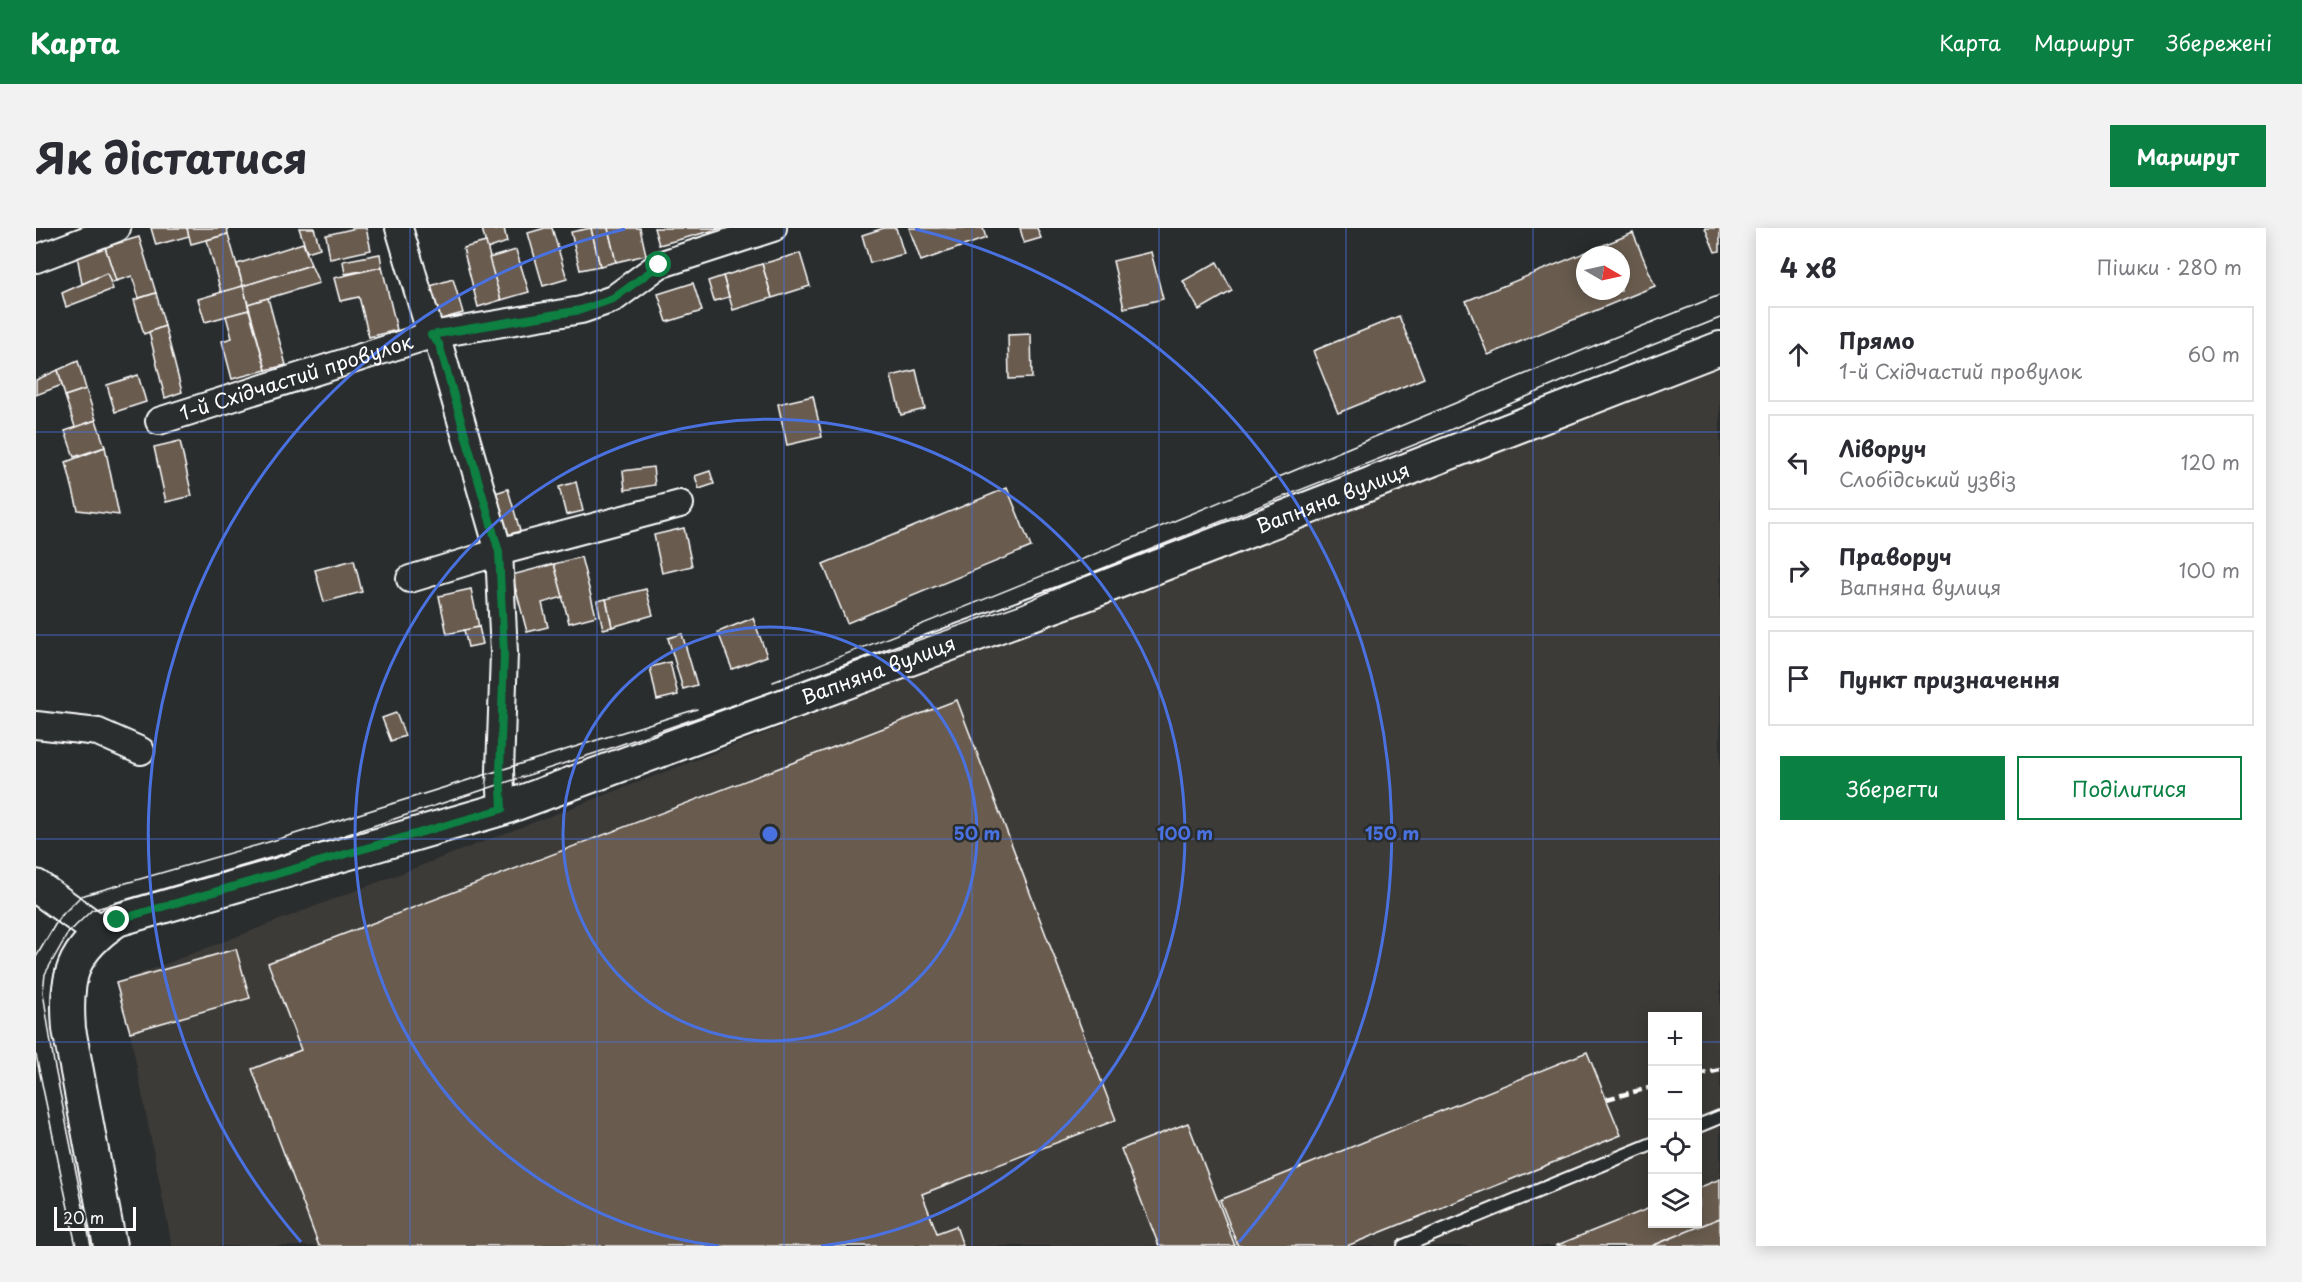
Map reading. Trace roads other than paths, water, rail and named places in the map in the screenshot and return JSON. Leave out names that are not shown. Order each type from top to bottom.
[{"type":"street","points":[[36,259],[117,228]]},
{"type":"street","points":[[399,228],[431,335],[439,344],[499,552],[504,653],[500,771],[502,809]]},
{"type":"street","name":"1-й Східчастий провулок","points":[[159,421],[431,335],[581,310],[613,299],[659,265],[773,228]]},
{"type":"street","name":"Вапняна вулиця","points":[[110,1246],[69,1029],[67,1001],[70,976],[81,952],[100,932],[117,920],[502,809],[1092,592],[1720,348]]},
{"type":"street","points":[[410,579],[499,552],[680,504]]},
{"type":"street","points":[[36,725],[98,732],[141,751]]},
{"type":"street","points":[[36,886],[100,932]]},
{"type":"lane","points":[[1702,1124],[1720,1117]]},
{"type":"lane","points":[[1404,1246],[1648,1146]]},
{"type":"tram line","points":[[773,682],[1129,540],[1483,391],[1720,295]]},
{"type":"tram line","points":[[91,1246],[54,1063],[43,992],[45,974],[68,933],[92,910],[272,859],[611,748],[1021,604],[1096,571],[1429,439],[1565,380],[1720,318]]},
{"type":"tram line","points":[[36,957],[59,918],[81,896],[272,841],[697,709]]},
{"type":"tram line","points":[[36,1055],[76,1246]]},
{"type":"railway","points":[[1702,1074],[1720,1070]]},
{"type":"railway","points":[[1607,1099],[1648,1088]]}]
